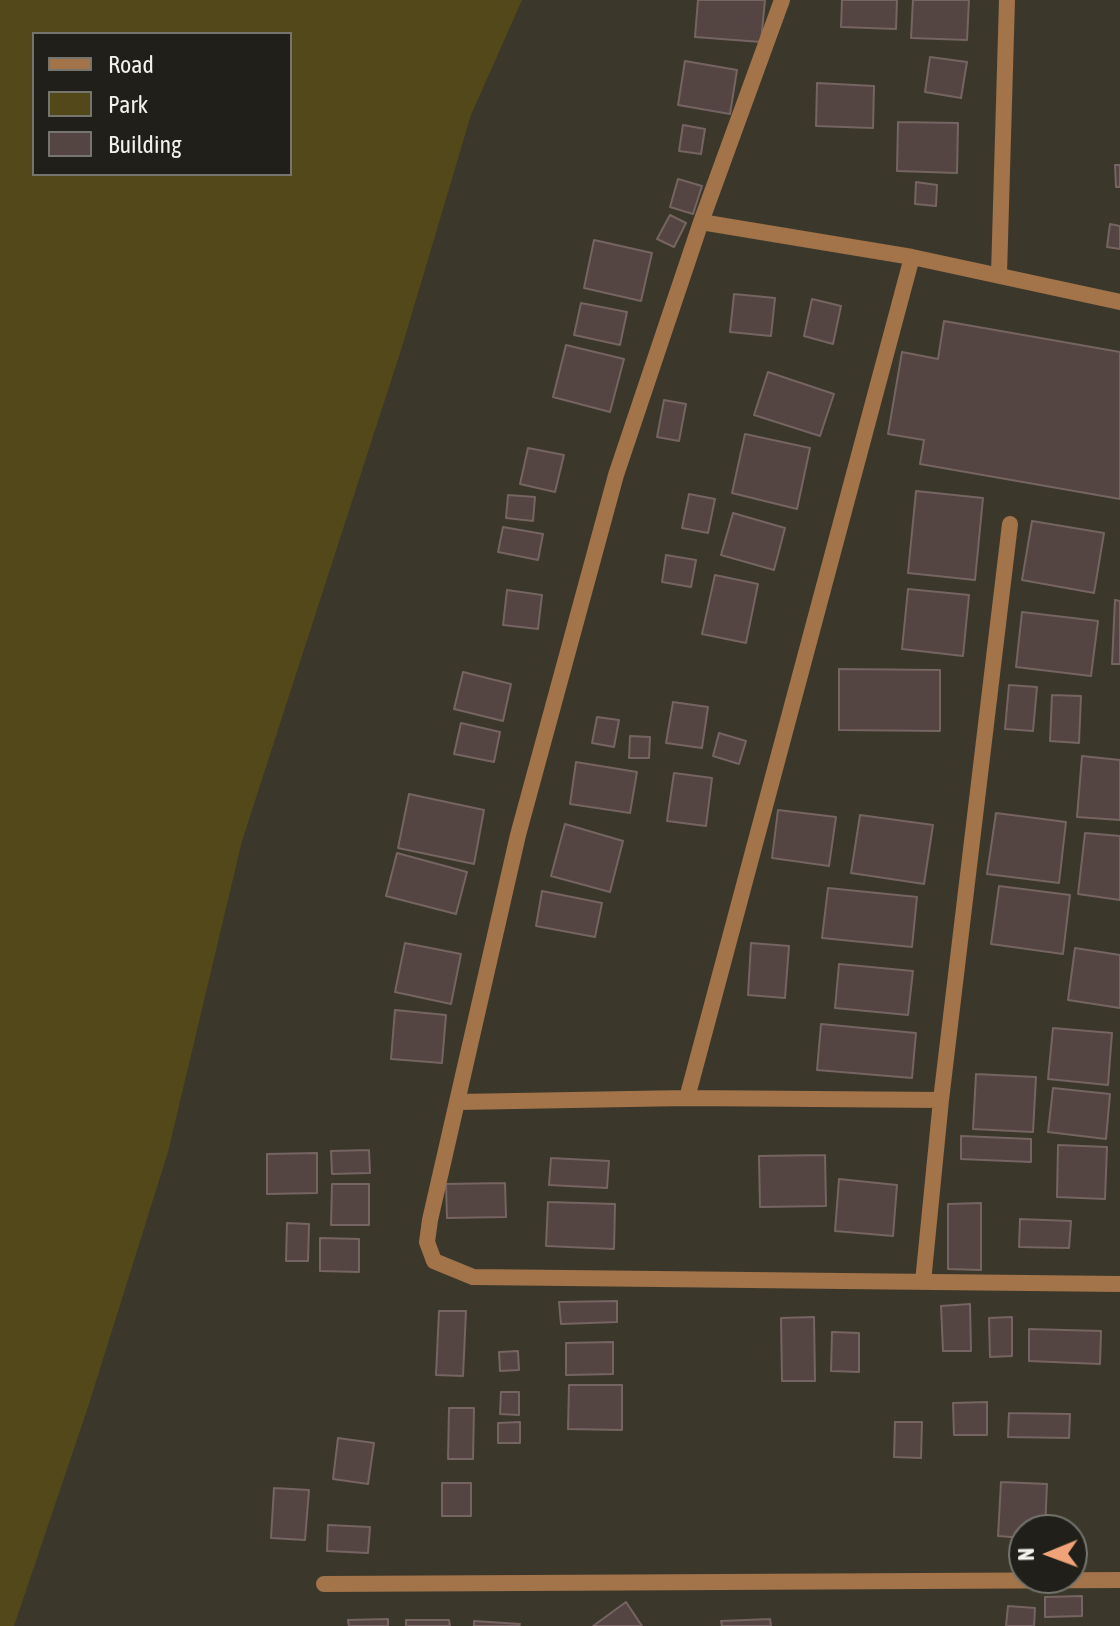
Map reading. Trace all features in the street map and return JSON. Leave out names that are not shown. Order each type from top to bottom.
[{"type":"street","points":[[782,0],[701,222],[616,475],[518,835],[427,1242],[434,1261],[473,1277],[1120,1284]]},
{"type":"street","points":[[999,274],[1007,0]]},
{"type":"street","points":[[701,222],[912,257],[1120,302]]},
{"type":"street","points":[[687,1098],[912,257]]},
{"type":"street","points":[[923,1282],[941,1100],[1010,524]]},
{"type":"street","points":[[458,1102],[687,1098],[941,1100]]},
{"type":"street","points":[[324,1584],[1120,1580]]},
{"type":"green space","points":[[0,0],[522,0],[471,115],[401,350],[242,841],[168,1152],[88,1407],[14,1626],[0,1626]]},
{"type":"building","points":[[698,0],[765,0],[761,42],[695,37]]},
{"type":"building","points":[[842,0],[897,0],[896,29],[841,27]]},
{"type":"building","points":[[913,0],[969,0],[967,40],[911,38]]},
{"type":"building","points":[[930,57],[967,62],[961,98],[925,92]]},
{"type":"building","points":[[685,61],[737,70],[730,114],[678,105]]},
{"type":"building","points":[[817,83],[874,86],[873,128],[816,126]]},
{"type":"building","points":[[898,122],[958,123],[957,173],[897,171]]},
{"type":"building","points":[[683,125],[705,129],[701,154],[679,151]]},
{"type":"building","points":[[1115,165],[1120,165],[1120,187],[1116,187]]},
{"type":"building","points":[[678,179],[702,186],[693,214],[670,207]]},
{"type":"building","points":[[916,182],[937,185],[936,206],[915,204]]},
{"type":"building","points":[[670,215],[686,223],[674,247],[657,239]]},
{"type":"building","points":[[1110,224],[1120,226],[1120,249],[1107,247]]},
{"type":"building","points":[[594,240],[652,253],[641,301],[584,288]]},
{"type":"building","points":[[734,294],[775,298],[771,336],[730,332]]},
{"type":"building","points":[[812,299],[841,306],[833,344],[804,336]]},
{"type":"building","points":[[581,303],[627,312],[620,345],[574,335]]},
{"type":"building","points":[[944,321],[1120,352],[1120,499],[920,464],[924,440],[888,434],[902,352],[938,359]]},
{"type":"building","points":[[566,345],[624,359],[610,412],[553,397]]},
{"type":"building","points":[[768,372],[834,394],[820,436],[754,415]]},
{"type":"building","points":[[664,400],[686,404],[679,441],[657,437]]},
{"type":"building","points":[[745,434],[810,448],[797,509],[732,493]]},
{"type":"building","points":[[528,448],[564,455],[555,492],[520,484]]},
{"type":"building","points":[[916,491],[983,498],[975,580],[908,573]]},
{"type":"building","points":[[689,494],[715,499],[708,533],[682,528]]},
{"type":"building","points":[[508,495],[535,497],[533,521],[506,518]]},
{"type":"building","points":[[733,513],[785,528],[774,570],[721,555]]},
{"type":"building","points":[[1032,521],[1104,533],[1094,593],[1022,580]]},
{"type":"building","points":[[503,527],[543,534],[538,560],[498,552]]},
{"type":"building","points":[[666,555],[696,560],[691,587],[662,582]]},
{"type":"building","points":[[715,575],[758,584],[746,643],[702,634]]},
{"type":"building","points":[[908,589],[969,595],[963,656],[902,649]]},
{"type":"building","points":[[507,590],[542,595],[538,629],[503,625]]},
{"type":"building","points":[[1115,600],[1120,601],[1120,664],[1112,664]]},
{"type":"building","points":[[1022,612],[1098,621],[1091,676],[1016,667]]},
{"type":"building","points":[[839,669],[940,670],[940,731],[839,730]]},
{"type":"building","points":[[463,672],[511,684],[503,721],[454,709]]},
{"type":"building","points":[[1009,685],[1037,687],[1033,731],[1005,729]]},
{"type":"building","points":[[1052,695],[1081,696],[1079,743],[1050,741]]},
{"type":"building","points":[[673,702],[708,707],[702,748],[666,743]]},
{"type":"building","points":[[597,717],[619,720],[614,747],[592,743]]},
{"type":"building","points":[[461,723],[500,732],[494,762],[454,754]]},
{"type":"building","points":[[719,733],[746,741],[739,764],[713,756]]},
{"type":"building","points":[[630,736],[650,737],[649,758],[629,758]]},
{"type":"building","points":[[1082,756],[1120,760],[1120,820],[1077,817]]},
{"type":"building","points":[[576,762],[637,772],[630,813],[570,804]]},
{"type":"building","points":[[674,773],[712,778],[706,826],[667,821]]},
{"type":"building","points":[[409,794],[484,810],[474,864],[398,848]]},
{"type":"building","points":[[778,810],[836,817],[829,866],[772,858]]},
{"type":"building","points":[[996,813],[1066,822],[1059,883],[987,874]]},
{"type":"building","points":[[860,815],[933,825],[924,884],[851,873]]},
{"type":"building","points":[[565,824],[623,841],[610,892],[551,876]]},
{"type":"building","points":[[1085,833],[1120,836],[1120,900],[1078,894]]},
{"type":"building","points":[[397,853],[467,872],[456,914],[386,896]]},
{"type":"building","points":[[999,886],[1070,895],[1063,954],[991,944]]},
{"type":"building","points":[[828,888],[917,897],[912,947],[822,938]]},
{"type":"building","points":[[542,891],[602,903],[595,937],[536,926]]},
{"type":"building","points":[[405,943],[461,954],[451,1004],[395,992]]},
{"type":"building","points":[[751,943],[789,946],[785,998],[748,995]]},
{"type":"building","points":[[1075,948],[1120,955],[1120,1008],[1068,1000]]},
{"type":"building","points":[[839,964],[913,971],[908,1015],[835,1008]]},
{"type":"building","points":[[395,1010],[446,1015],[442,1063],[391,1059]]},
{"type":"building","points":[[821,1024],[916,1033],[912,1078],[817,1070]]},
{"type":"building","points":[[1053,1028],[1112,1033],[1108,1085],[1048,1079]]},
{"type":"building","points":[[976,1074],[1036,1077],[1033,1132],[973,1129]]},
{"type":"building","points":[[1053,1088],[1110,1094],[1106,1139],[1048,1132]]},
{"type":"building","points":[[961,1136],[1031,1139],[1031,1162],[961,1159]]},
{"type":"building","points":[[1058,1145],[1107,1147],[1105,1199],[1057,1197]]},
{"type":"building","points":[[369,1150],[370,1173],[332,1174],[331,1151]]},
{"type":"building","points":[[317,1153],[317,1193],[267,1194],[267,1154]]},
{"type":"building","points":[[825,1155],[826,1206],[760,1207],[759,1156]]},
{"type":"building","points":[[551,1158],[609,1161],[607,1188],[549,1185]]},
{"type":"building","points":[[839,1179],[897,1185],[893,1236],[835,1231]]},
{"type":"building","points":[[505,1183],[506,1217],[447,1218],[446,1184]]},
{"type":"building","points":[[332,1184],[369,1184],[369,1225],[331,1225]]},
{"type":"building","points":[[548,1202],[615,1204],[614,1249],[546,1246]]},
{"type":"building","points":[[981,1203],[981,1270],[948,1269],[948,1204]]},
{"type":"building","points":[[1020,1219],[1071,1221],[1069,1248],[1019,1247]]},
{"type":"building","points":[[287,1223],[309,1224],[308,1261],[286,1261]]},
{"type":"building","points":[[320,1238],[359,1239],[359,1272],[320,1271]]},
{"type":"building","points":[[617,1301],[617,1322],[561,1324],[559,1302]]},
{"type":"building","points":[[970,1304],[971,1351],[943,1351],[941,1306]]},
{"type":"building","points":[[439,1311],[466,1311],[463,1376],[436,1375]]},
{"type":"building","points":[[814,1317],[815,1381],[782,1381],[781,1318]]},
{"type":"building","points":[[1012,1317],[1012,1356],[990,1357],[989,1318]]},
{"type":"building","points":[[1029,1329],[1101,1331],[1100,1364],[1029,1361]]},
{"type":"building","points":[[832,1332],[859,1333],[859,1372],[831,1371]]},
{"type":"building","points":[[613,1342],[613,1374],[566,1375],[566,1343]]},
{"type":"building","points":[[518,1351],[519,1370],[500,1371],[499,1352]]},
{"type":"building","points":[[569,1385],[622,1385],[622,1430],[568,1429]]},
{"type":"building","points":[[501,1392],[519,1392],[519,1415],[500,1414]]},
{"type":"building","points":[[987,1402],[987,1435],[954,1435],[953,1403]]},
{"type":"building","points":[[449,1408],[474,1408],[473,1459],[448,1459]]},
{"type":"building","points":[[1009,1413],[1070,1414],[1069,1438],[1008,1437]]},
{"type":"building","points":[[520,1422],[520,1443],[498,1443],[498,1423]]},
{"type":"building","points":[[895,1422],[922,1422],[921,1458],[894,1457]]},
{"type":"building","points":[[338,1438],[374,1443],[368,1484],[333,1479]]},
{"type":"building","points":[[1001,1482],[1047,1484],[1046,1514],[1008,1514],[1008,1537],[998,1536]]},
{"type":"building","points":[[442,1483],[471,1483],[471,1516],[442,1516]]},
{"type":"building","points":[[274,1488],[309,1490],[305,1540],[271,1538]]},
{"type":"building","points":[[328,1525],[370,1527],[368,1553],[327,1551]]},
{"type":"building","points":[[1082,1596],[1082,1616],[1045,1617],[1045,1597]]},
{"type":"building","points":[[626,1602],[642,1626],[593,1626]]},
{"type":"building","points":[[1008,1606],[1035,1608],[1034,1626],[1006,1626]]},
{"type":"building","points":[[388,1619],[388,1626],[349,1626],[348,1620]]},
{"type":"building","points":[[770,1619],[771,1626],[722,1626],[721,1621]]},
{"type":"building","points":[[406,1620],[449,1620],[450,1626],[406,1626]]},
{"type":"building","points":[[474,1621],[520,1624],[474,1626]]}]
